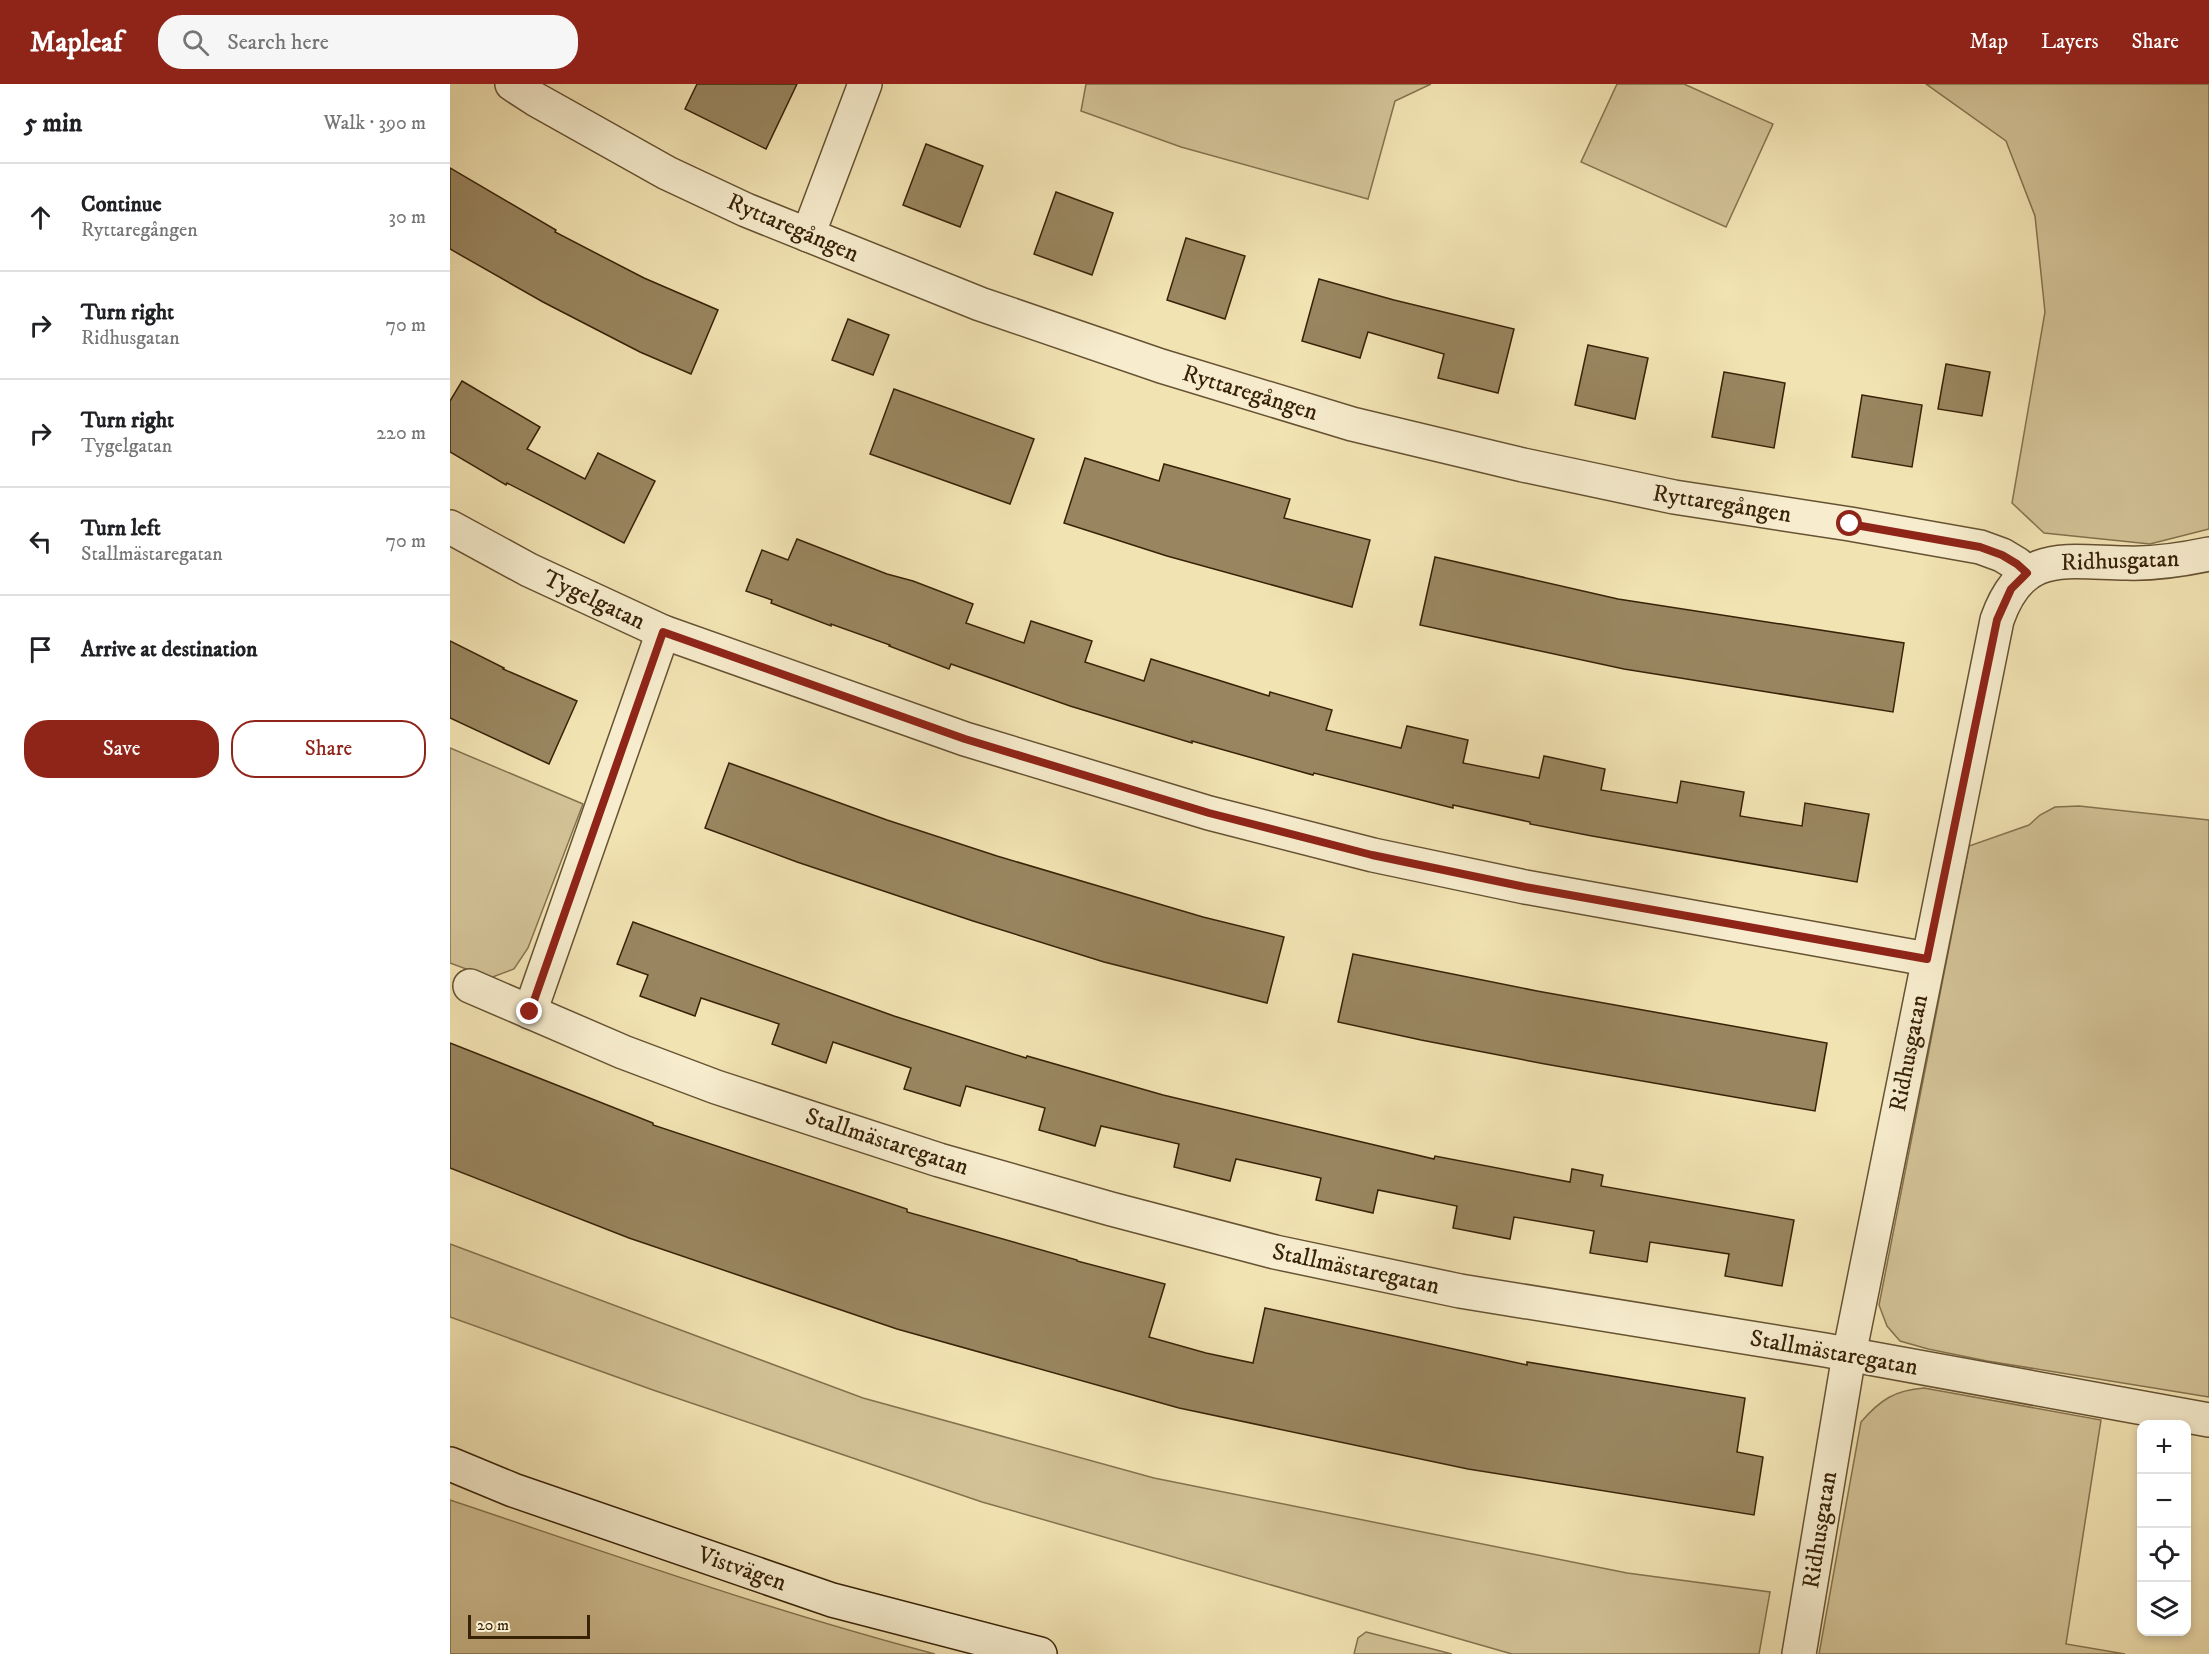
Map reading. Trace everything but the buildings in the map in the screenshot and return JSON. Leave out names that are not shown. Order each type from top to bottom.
[{"type":"street","name":"Ryttaregången","points":[[512,84],[668,172],[746,210],[980,304],[1161,366],[1352,424],[1522,465],[1674,497],[1980,547],[2002,555],[2027,573]]},
{"type":"street","points":[[808,235],[865,84]]},
{"type":"street","name":"Tygelgatan","points":[[450,527],[529,570],[663,632],[965,739],[1209,813],[1372,855],[1525,887],[1927,959]]},
{"type":"street","name":"Ridhusgatan","points":[[1799,1654],[1849,1355],[1997,620],[2011,589],[2027,573],[2043,566],[2062,561],[2163,562],[2209,554]]},
{"type":"street","points":[[530,1012],[663,632]]},
{"type":"street","name":"Stallmästaregatan","points":[[470,987],[623,1052],[716,1087],[939,1160],[1111,1209],[1275,1252],[1460,1291],[1849,1355],[2209,1420]]},
{"type":"street","name":"Vistvägen","points":[[450,1464],[524,1494],[832,1600],[1040,1654]]},
{"type":"shaded area","points":[[1086,84],[1431,84],[1395,101],[1368,199],[1181,147],[1081,111]]},
{"type":"shaded area","points":[[1617,84],[1684,84],[1773,124],[1726,227],[1581,162]]},
{"type":"shaded area","points":[[1926,84],[2209,84],[2209,529],[2150,544],[2044,533],[2012,503],[2045,312],[2035,216],[2006,141]]},
{"type":"shaded area","points":[[450,748],[583,804],[528,948],[514,969],[490,978],[450,963]]},
{"type":"shaded area","points":[[2079,806],[2209,820],[2209,1397],[1987,1361],[1928,1349],[1900,1341],[1887,1326],[1879,1305],[1969,846],[2029,825],[2040,815],[2055,807]]},
{"type":"shaded area","points":[[450,1244],[863,1398],[1154,1478],[1627,1573],[1770,1592],[1759,1654],[1512,1654],[982,1502],[653,1390],[450,1317]]},
{"type":"shaded area","points":[[1924,1388],[2101,1420],[2066,1644],[2125,1654],[1819,1654],[1861,1422],[1882,1402],[1896,1394]]},
{"type":"shaded area","points":[[450,1500],[752,1601],[935,1654],[450,1654]]},
{"type":"shaded area","points":[[1366,1632],[1452,1654],[1354,1654],[1358,1638]]},
{"type":"route","points":[[530,1012],[663,632],[965,739],[1209,813],[1372,855],[1525,887],[1927,959],[1997,620],[2003,602],[2011,589],[2027,573],[2002,555],[1980,547],[1850,524]]}]
